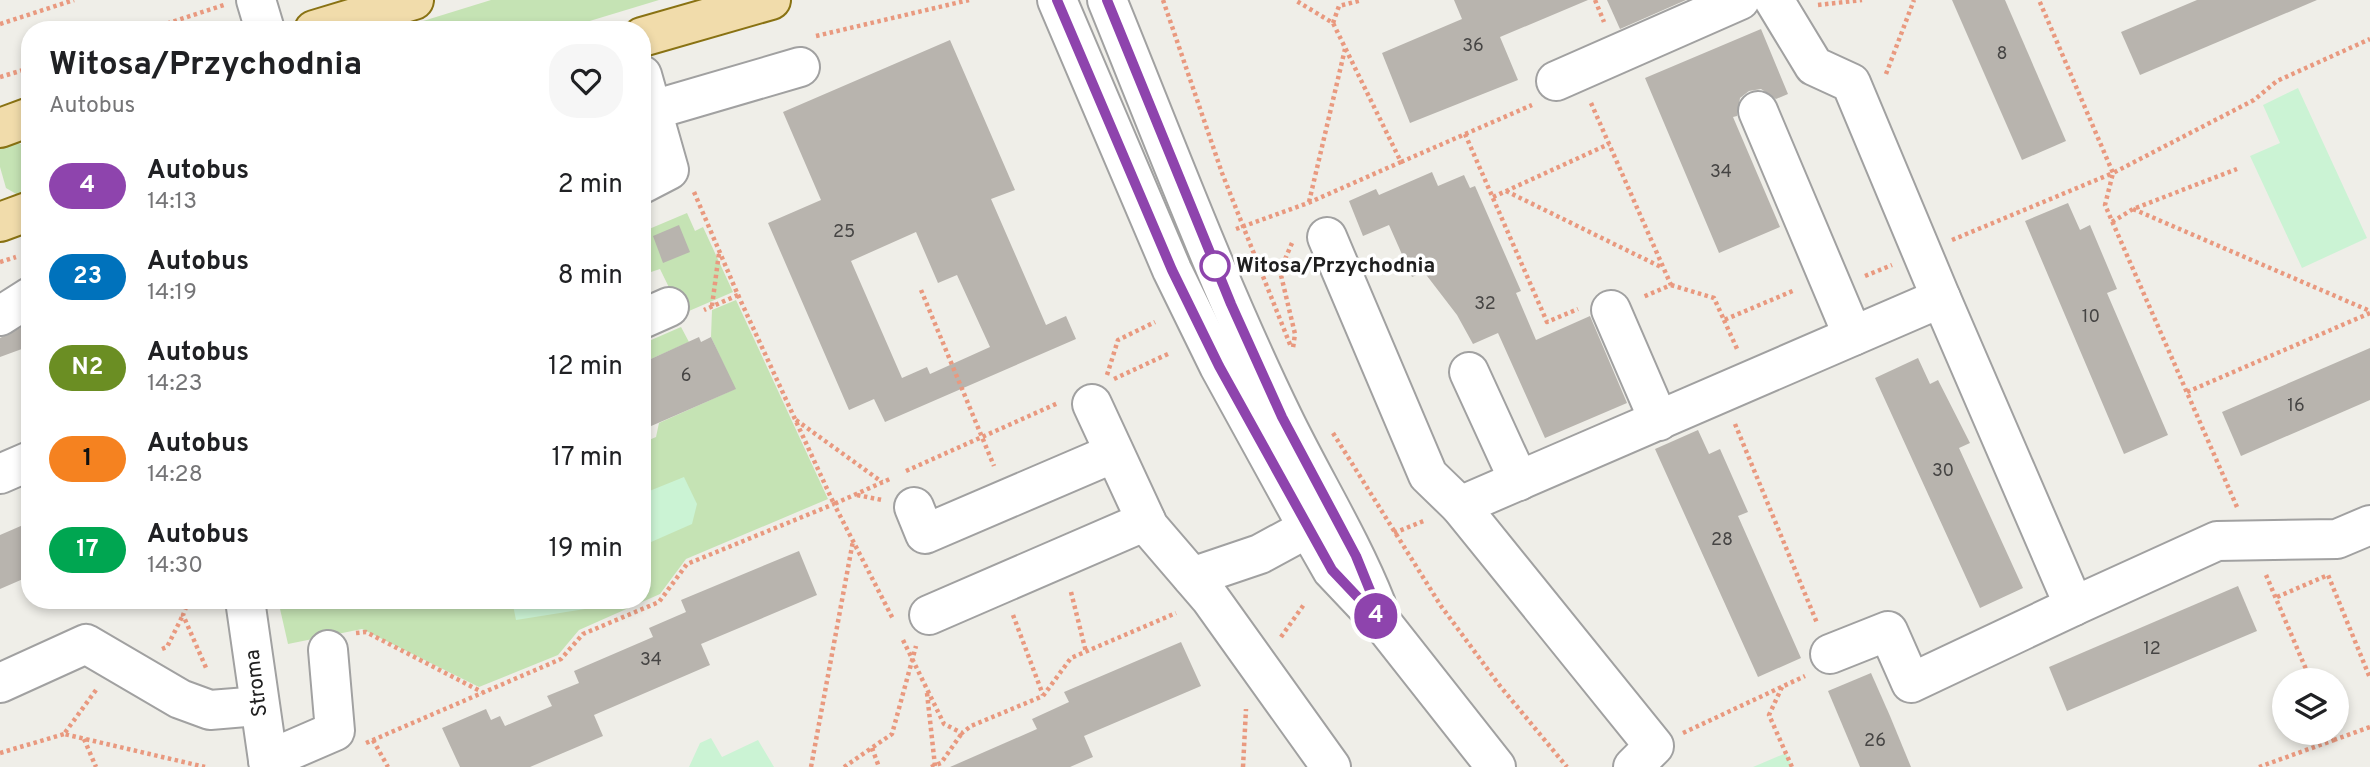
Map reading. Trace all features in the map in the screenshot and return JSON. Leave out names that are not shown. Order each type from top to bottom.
[{"type":"main road","points":[[329,21],[347,10],[414,0]]},
{"type":"main road","points":[[651,34],[771,0]]},
{"type":"main road","points":[[0,128],[21,120]]},
{"type":"main road","points":[[0,222],[21,214]]},
{"type":"street","points":[[1057,0],[1172,270],[1219,366],[1320,522]]},
{"type":"street","points":[[1107,0],[1231,304],[1282,417],[1320,522],[1332,570],[1384,625],[1496,767]]},
{"type":"street","points":[[1572,88],[1740,0]]},
{"type":"street","points":[[1774,0],[1814,66],[1851,83],[2074,606]]},
{"type":"street","points":[[241,2],[257,21]]},
{"type":"street","points":[[651,95],[800,67]]},
{"type":"street","points":[[1758,111],[1853,336]]},
{"type":"street","points":[[651,112],[669,170],[651,179]]},
{"type":"street","points":[[1308,229],[1428,475],[1460,506],[1643,757]]},
{"type":"street","points":[[1460,506],[1941,298]]},
{"type":"street","points":[[0,316],[21,303]]},
{"type":"street","points":[[1611,310],[1659,421]]},
{"type":"street","points":[[1469,372],[1518,481]]},
{"type":"street","points":[[1078,402],[1114,453],[1146,521],[1187,594],[1331,767]]},
{"type":"street","points":[[914,507],[925,534],[1114,453]]},
{"type":"street","points":[[0,474],[21,465]]},
{"type":"street","points":[[908,624],[1146,521]]},
{"type":"street","points":[[1187,594],[1320,522]]},
{"type":"street","points":[[1830,654],[1888,631],[1911,683],[2217,541],[2337,539],[2370,525]]},
{"type":"street","name":"Stroma","points":[[246,609],[269,764]]},
{"type":"street","points":[[269,764],[335,731],[340,642]]},
{"type":"street","points":[[0,683],[86,644],[180,699],[210,710],[259,706]]},
{"type":"path","points":[[0,24],[74,0]]},
{"type":"path","points":[[1163,0],[1222,173],[1245,223],[1297,358]]},
{"type":"path","points":[[1245,223],[1308,203],[1401,162],[1333,23],[1295,0]]},
{"type":"path","points":[[1333,23],[1339,6],[1362,0]]},
{"type":"path","points":[[1868,121],[1914,0]]},
{"type":"path","points":[[177,21],[241,2]]},
{"type":"path","points":[[2252,540],[2105,205],[2113,173],[2254,100],[2277,80],[2370,39]]},
{"type":"path","points":[[1292,349],[1295,334],[1280,271],[1308,229],[1308,203],[1345,49]]},
{"type":"path","points":[[0,77],[21,71]]},
{"type":"path","points":[[1465,134],[1547,322],[1596,301],[1611,310],[1671,285],[1609,144],[1572,88]]},
{"type":"path","points":[[1493,197],[1609,144]]},
{"type":"path","points":[[2112,222],[2133,209],[2236,169]]},
{"type":"path","points":[[692,186],[738,295],[834,504],[853,541],[908,624],[912,659],[944,723],[962,733]]},
{"type":"path","points":[[1506,191],[1664,269]]},
{"type":"path","points":[[2133,209],[2370,312]]},
{"type":"path","points":[[712,306],[720,252]]},
{"type":"path","points":[[921,290],[1008,499]]},
{"type":"path","points":[[668,314],[712,306],[738,295]]},
{"type":"path","points":[[2187,393],[2370,312]]},
{"type":"path","points":[[1155,322],[1118,340],[1104,383],[1170,353]]},
{"type":"path","points":[[1643,757],[1834,663],[1721,394]]},
{"type":"path","points":[[651,605],[659,602],[687,564],[834,504],[982,437],[1078,402]]},
{"type":"path","points":[[795,419],[882,482]]},
{"type":"path","points":[[1331,429],[1441,606],[1500,685],[1567,767]]},
{"type":"path","points":[[811,767],[853,541]]},
{"type":"path","points":[[1062,557],[1086,652]]},
{"type":"path","points":[[2306,668],[2277,597],[2328,575],[2370,678]]},
{"type":"path","points":[[1001,583],[1043,696]]},
{"type":"path","points":[[927,691],[933,766],[941,763],[962,733],[971,726],[1043,696],[1071,658],[1187,594]]},
{"type":"path","points":[[1276,643],[1305,603]]},
{"type":"path","points":[[360,746],[561,659],[583,634],[642,609]]},
{"type":"path","points":[[844,767],[892,734],[921,623],[908,624]]},
{"type":"path","points":[[340,642],[366,632],[483,693]]},
{"type":"path","points":[[1782,687],[1769,715],[1792,767]]},
{"type":"path","points":[[1243,767],[1247,706]]},
{"type":"path","points":[[2349,735],[2370,727]]},
{"type":"path","points":[[0,754],[64,734]]},
{"type":"path","points":[[84,738],[96,767]]},
{"type":"path","points":[[373,740],[388,767]]},
{"type":"path","points":[[2259,767],[2320,745]]},
{"type":"path","points":[[872,748],[879,767]]},
{"type":"path","points":[[177,767],[183,760]]},
{"type":"green space","points":[[491,0],[659,0],[590,21],[423,21]]},
{"type":"green space","points":[[2298,88],[2367,238],[2302,268],[2250,156],[2280,143],[2263,105]]},
{"type":"green space","points":[[14,142],[21,144],[21,193],[18,195],[6,188],[0,167],[0,145]]},
{"type":"green space","points":[[687,213],[695,231],[703,227],[733,292],[682,314],[660,269],[651,272],[651,228]]},
{"type":"green space","points":[[736,300],[828,499],[686,559],[660,594],[651,598],[651,439],[656,437],[659,423],[735,389],[711,337],[712,310]]},
{"type":"green space","points":[[681,327],[689,342],[651,359],[651,340]]},
{"type":"green space","points":[[684,477],[697,504],[692,524],[651,542],[651,490]]},
{"type":"green space","points":[[280,609],[626,609],[579,630],[558,655],[479,687],[362,629],[288,644]]},
{"type":"green space","points":[[514,609],[585,609],[516,620]]},
{"type":"green space","points":[[711,738],[722,757],[758,740],[774,767],[689,767],[700,743]]},
{"type":"green space","points":[[1786,753],[1792,767],[1753,767]]},
{"type":"building","points":[[1454,0],[1588,0],[1500,37],[1518,80],[1410,123],[1382,53],[1462,19]]},
{"type":"building","points":[[1607,0],[1686,0],[1620,29]]},
{"type":"building","points":[[1952,0],[2005,0],[2066,141],[2022,160]]},
{"type":"building","points":[[2197,0],[2317,0],[2140,75],[2121,32]]},
{"type":"building","points":[[1761,29],[1788,94],[1776,99],[1761,89],[1749,91],[1740,98],[1737,116],[1733,117],[1780,227],[1719,253],[1645,78]]},
{"type":"building","points":[[950,40],[1015,190],[991,199],[1046,325],[1066,316],[1076,339],[885,422],[874,399],[849,410],[768,223],[821,200],[783,112]],"holes":[[[916,232],[938,283],[957,275],[990,347],[930,374],[927,367],[902,378],[851,261]]]},
{"type":"building","points":[[1432,172],[1438,186],[1464,175],[1470,188],[1475,186],[1521,291],[1516,293],[1536,340],[1590,316],[1627,403],[1545,438],[1498,333],[1473,344],[1457,315],[1424,272],[1412,277],[1389,225],[1363,236],[1349,201],[1376,189],[1379,195]]},
{"type":"building","points":[[2068,203],[2080,230],[2090,225],[2117,289],[2107,293],[2168,435],[2124,454],[2025,221]]},
{"type":"building","points":[[679,225],[690,252],[663,263],[653,236]]},
{"type":"building","points":[[21,328],[21,349],[0,357],[0,338]]},
{"type":"building","points":[[699,337],[701,342],[711,337],[736,389],[651,426],[651,359]]},
{"type":"building","points":[[2370,348],[2370,400],[2241,456],[2222,412]]},
{"type":"building","points":[[1918,358],[1930,384],[1938,380],[1970,443],[1959,448],[2023,588],[1980,608],[1875,378]]},
{"type":"building","points":[[1698,430],[1709,454],[1720,449],[1748,512],[1738,516],[1801,658],[1758,677],[1655,449]]},
{"type":"building","points":[[21,526],[21,580],[0,589],[0,535]]},
{"type":"building","points":[[799,551],[817,595],[701,644],[710,665],[594,715],[603,736],[530,767],[460,767],[442,728],[486,709],[491,720],[500,716],[505,726],[552,706],[547,696],[579,683],[574,671],[653,637],[649,628],[686,612],[681,600]]},
{"type":"building","points":[[2238,586],[2257,631],[2067,711],[2049,667]]},
{"type":"building","points":[[1181,642],[1201,686],[1084,736],[1093,757],[1070,767],[950,767],[1037,729],[1032,719],[1069,702],[1064,692]]},
{"type":"building","points":[[1871,673],[1911,767],[1860,767],[1828,691]]},
{"type":"bus line","name":"4","points":[[1057,0],[1172,270],[1219,366],[1332,570],[1384,625],[1356,556],[1282,417],[1231,304],[1107,0]]},
{"type":"place","name":"Witosa/Przychodnia","points":[[1215,266]]}]
